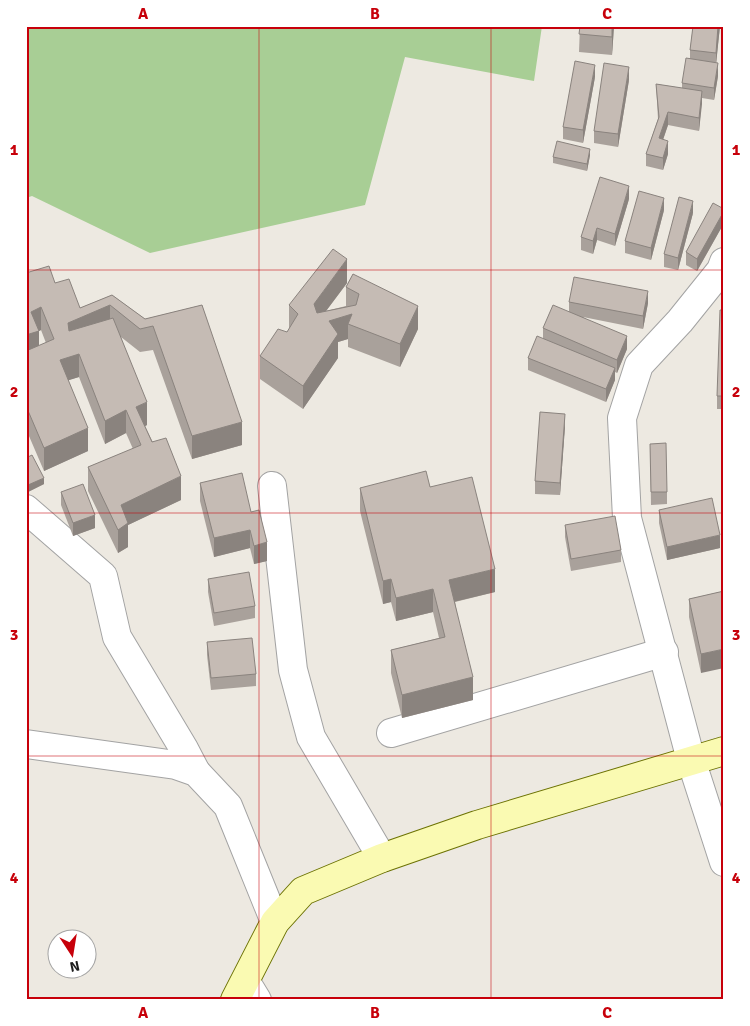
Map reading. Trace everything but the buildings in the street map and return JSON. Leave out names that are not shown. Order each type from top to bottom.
[{"type":"street","points":[[724,262],[721,270],[680,321],[639,365],[622,418],[627,518],[664,652],[691,760],[724,862]]},
{"type":"street","points":[[272,486],[293,670],[311,737],[382,858]]},
{"type":"street","points":[[26,509],[103,576],[117,637],[196,772],[228,806],[275,922]]},
{"type":"street","points":[[391,733],[664,652]]},
{"type":"street","points":[[26,744],[176,765],[196,772]]},
{"type":"street","points":[[246,994],[275,922],[303,891],[382,858],[477,825],[724,751]]},
{"type":"green space","points":[[26,26],[542,26],[534,81],[405,57],[365,205],[150,253],[32,196],[26,198]]}]
